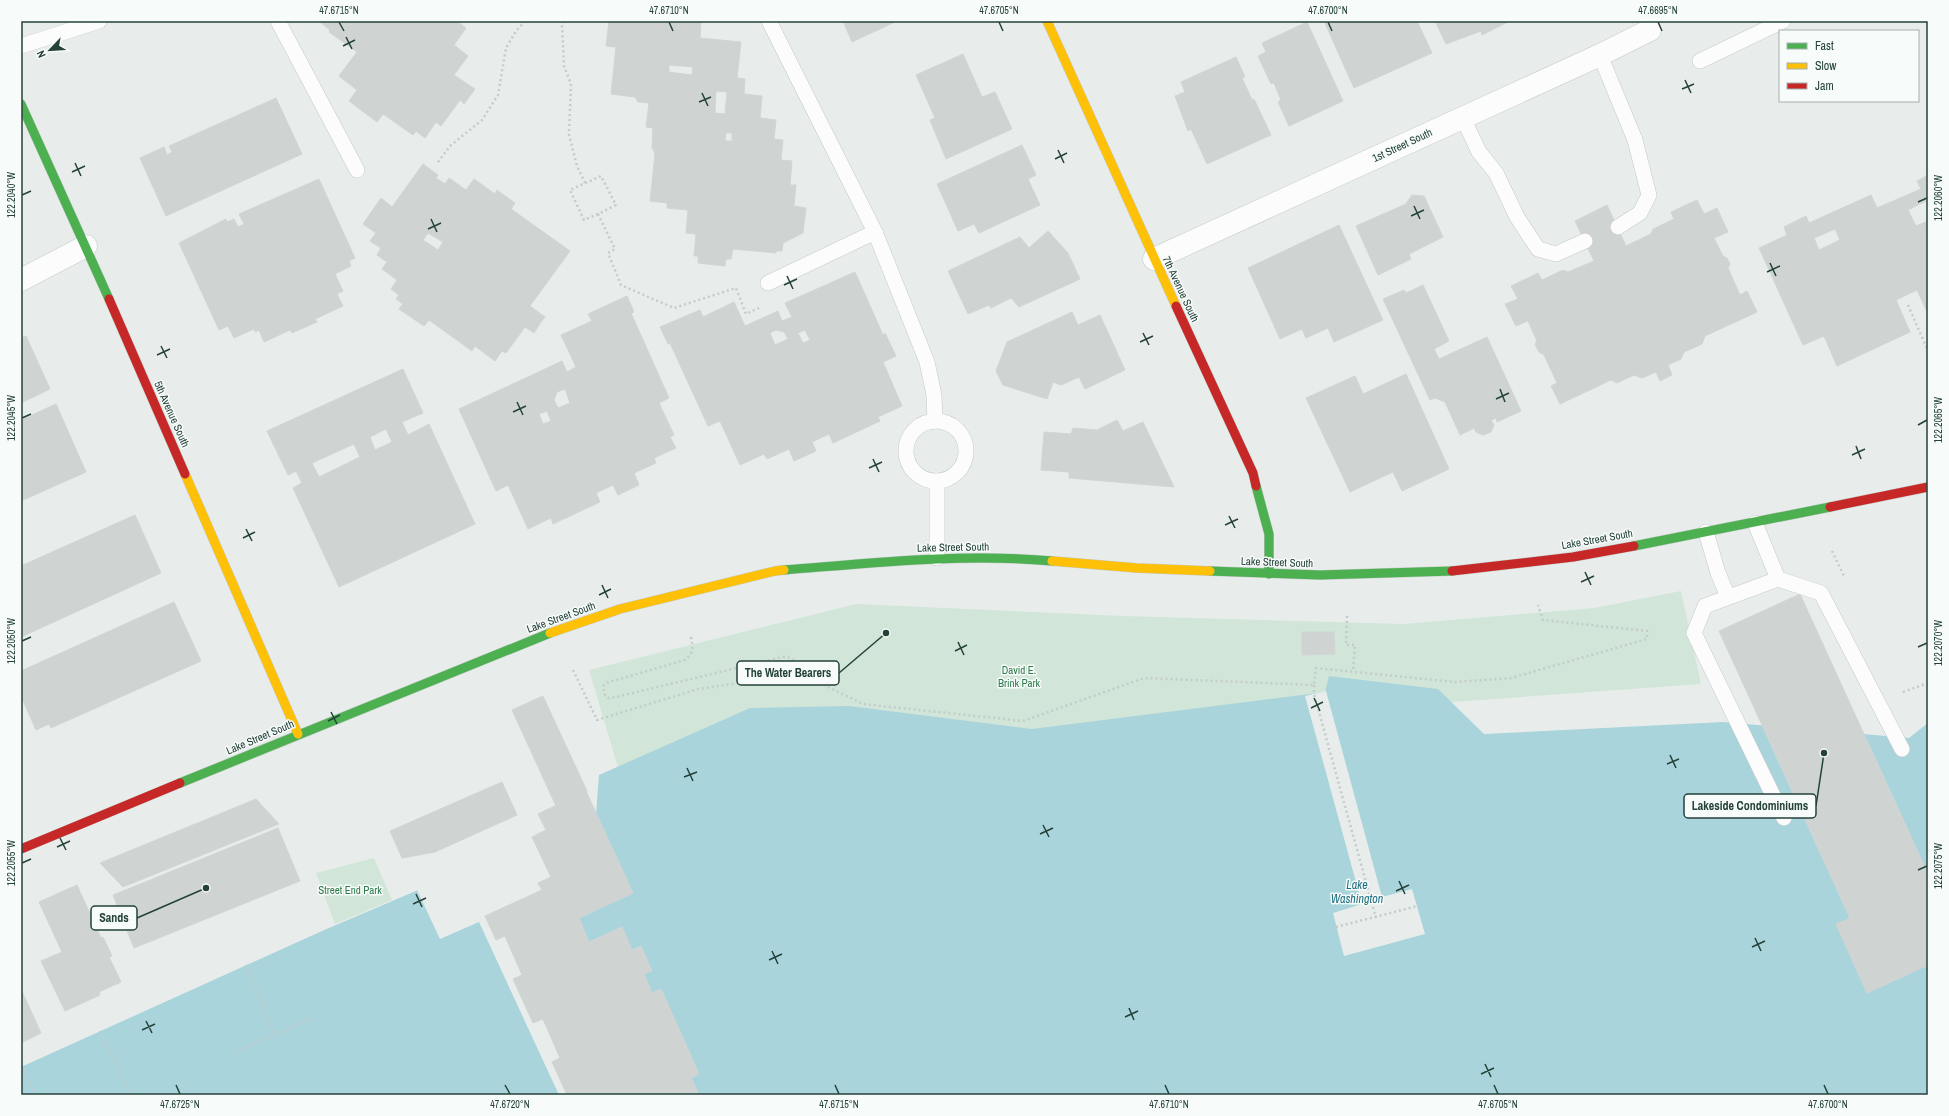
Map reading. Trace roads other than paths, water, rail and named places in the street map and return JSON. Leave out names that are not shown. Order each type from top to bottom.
[{"type":"main road","name":"7th Avenue South","points":[[1047,21],[1154,259],[1253,473],[1268,527],[1269,574]]},
{"type":"main road","name":"5th Avenue South","points":[[21,104],[86,246],[298,734]]},
{"type":"main road","name":"Lake Street South","points":[[21,849],[298,734],[548,634],[620,609],[775,571],[937,558],[1020,558],[1137,568],[1269,574],[1320,575],[1443,572],[1573,557],[1755,523],[1928,487]]},
{"type":"street","name":"1st Street South","points":[[1154,259],[1600,55],[1650,30]]},
{"type":"street","points":[[21,280],[86,246]]},
{"type":"lane","points":[[21,46],[99,21]]},
{"type":"lane","points":[[278,21],[358,170]]},
{"type":"lane","points":[[770,21],[875,232],[926,362],[934,395],[935,421]]},
{"type":"lane","points":[[1700,61],[1783,21]]},
{"type":"lane","points":[[1600,55],[1635,140],[1649,194],[1640,213],[1618,227]]},
{"type":"lane","points":[[1462,118],[1479,152],[1496,173],[1517,217],[1538,249],[1556,254],[1585,242]]},
{"type":"lane","points":[[768,283],[875,232]]},
{"type":"lane","points":[[935,421],[947,422],[957,429],[963,439],[966,450],[964,462],[958,472],[948,479],[937,481],[925,480],[915,473],[908,463],[906,452],[908,440],[914,430],[923,423],[935,421]]},
{"type":"lane","points":[[937,481],[937,558]]},
{"type":"lane","points":[[1755,523],[1778,579]]},
{"type":"lane","points":[[1706,532],[1718,573],[1728,597]]},
{"type":"lane","points":[[1784,818],[1694,633],[1705,606],[1778,579],[1821,593],[1902,749]]},
{"type":"water","name":"Lake Washington","points":[[1329,676],[1438,689],[1484,734],[1723,722],[1909,738],[1928,723],[1928,1095],[21,1095],[21,1067],[322,931],[596,814],[599,775],[750,708],[849,706],[1032,729],[1325,692]]},
{"type":"place","name":"The Water Bearers","points":[[886,633]]},
{"type":"place","name":"Lakeside Condominiums","points":[[1824,753]]},
{"type":"place","name":"Sands","points":[[206,888]]},
{"type":"park label","name":"David E. Brink Park","points":[[1019,676]]},
{"type":"park label","name":"Street End Park","points":[[350,890]]}]
